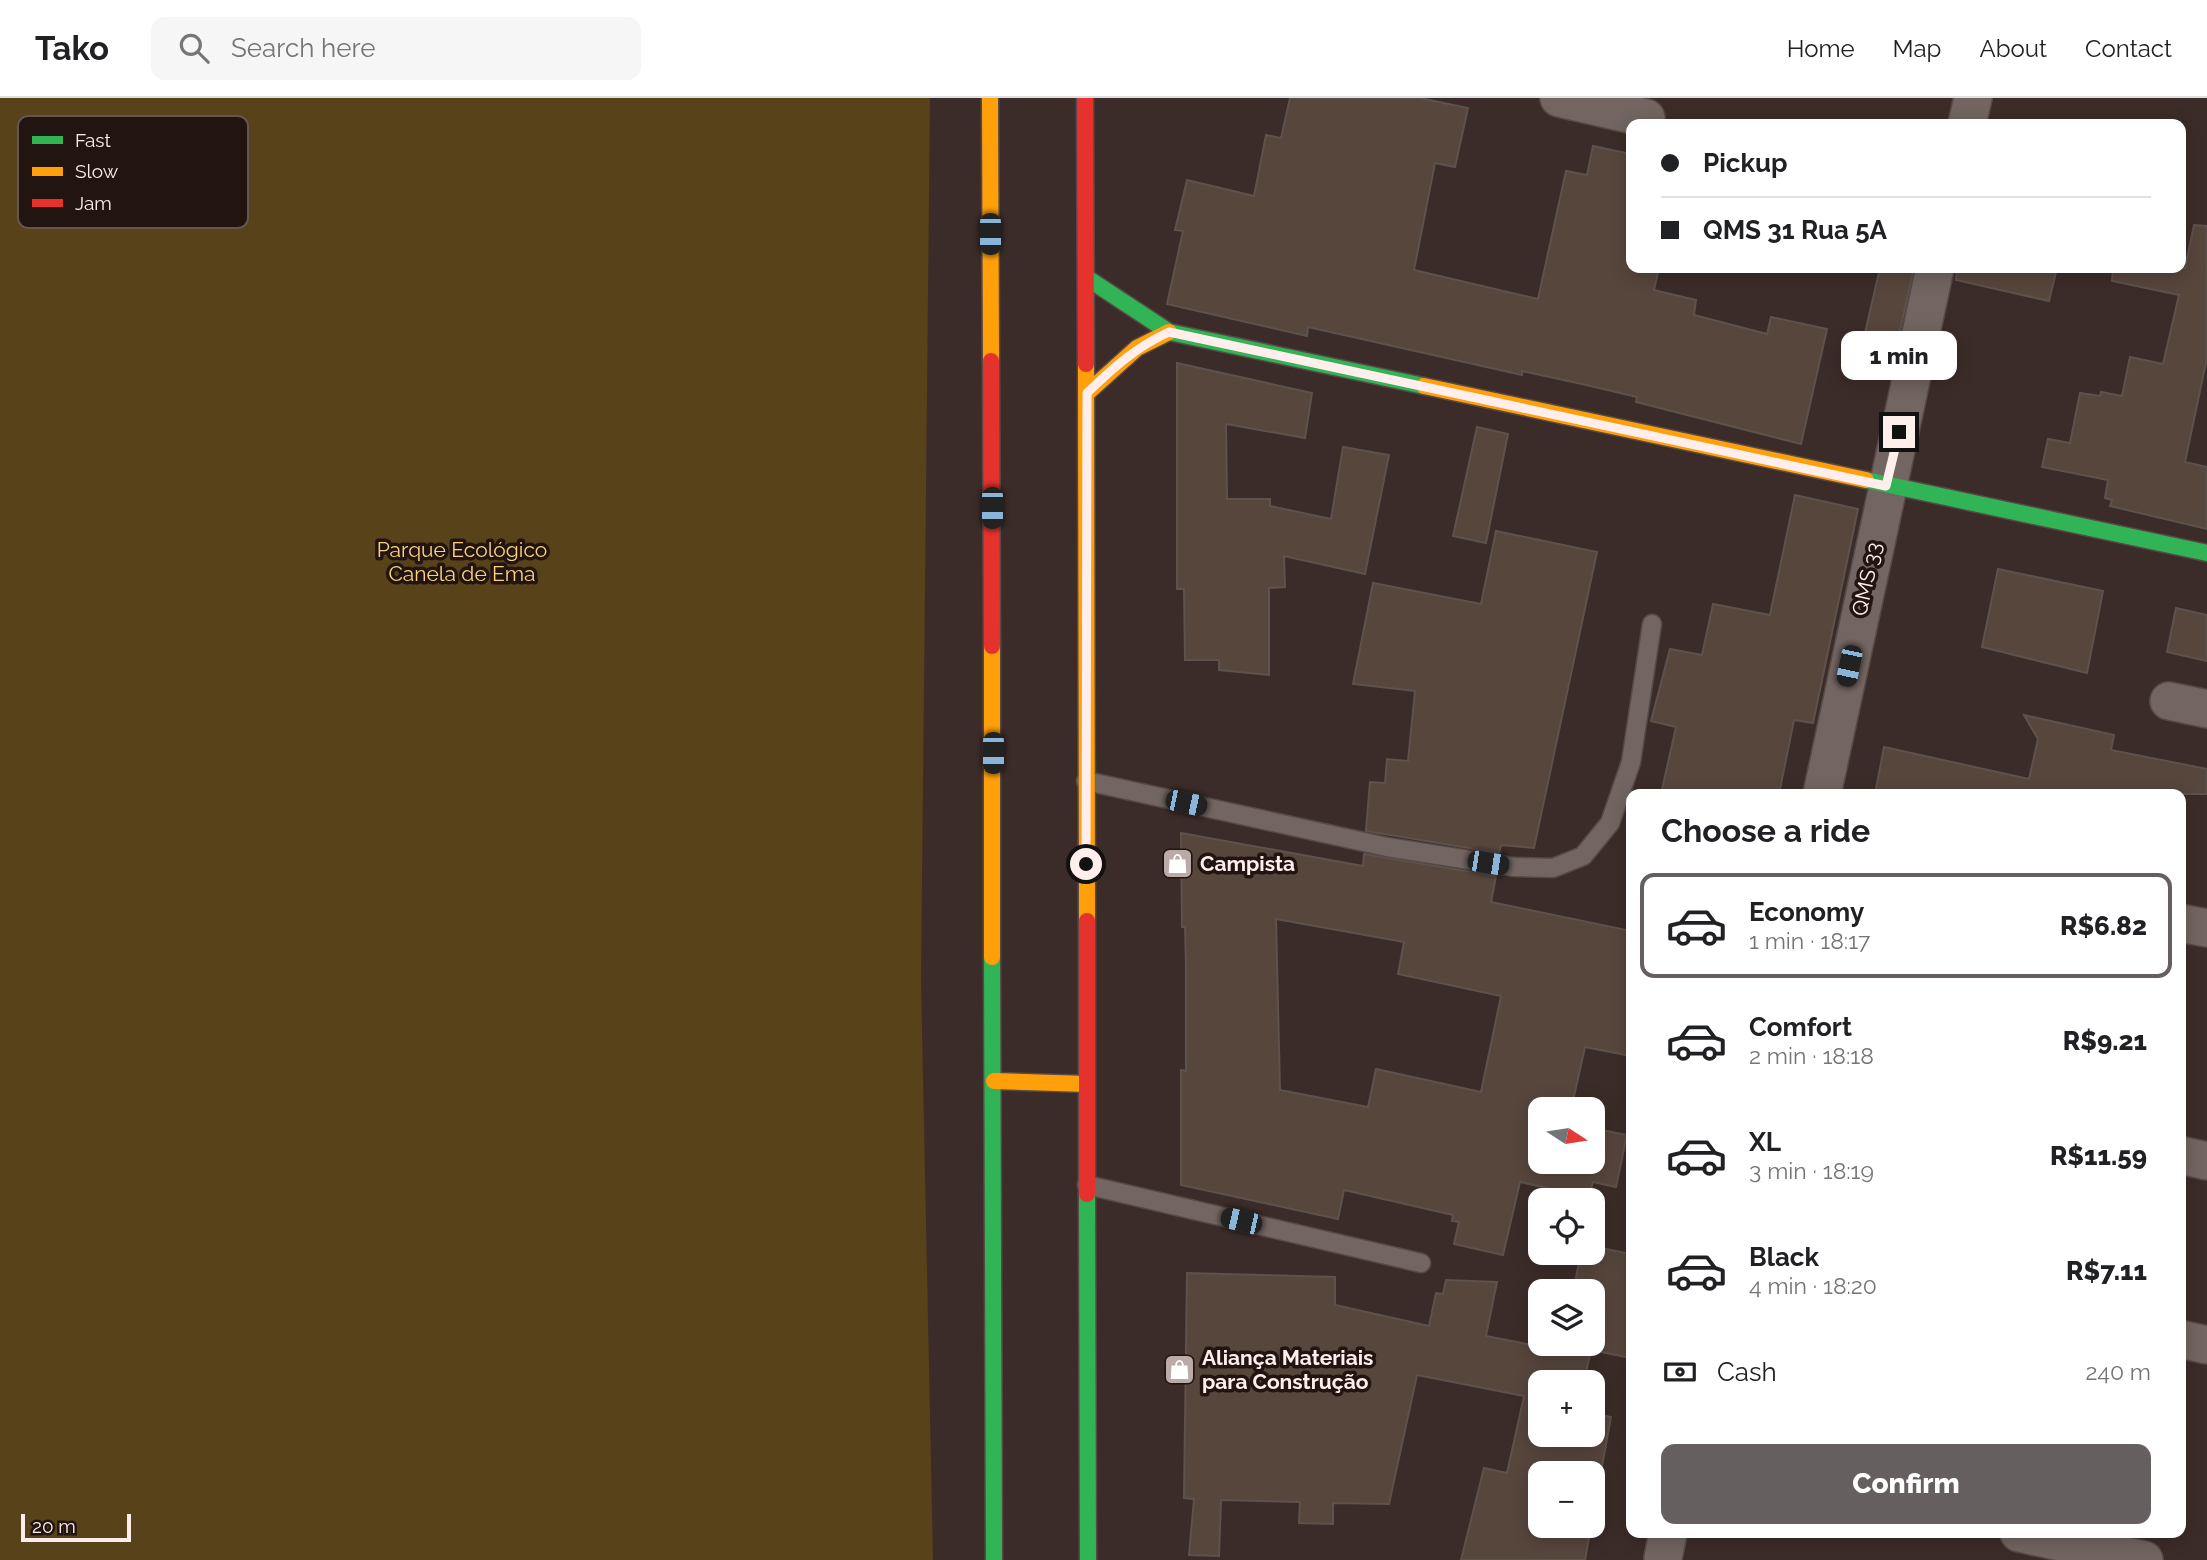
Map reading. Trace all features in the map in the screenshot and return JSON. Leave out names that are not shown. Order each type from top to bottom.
[{"type":"main road","points":[[990,98],[994,1560]]},
{"type":"main road","points":[[1085,98],[1088,1560]]},
{"type":"main road","points":[[1087,278],[1169,332],[2207,553]]},
{"type":"main road","points":[[1087,393],[1128,354],[1169,332]]},
{"type":"main road","points":[[994,1081],[1087,1084]]},
{"type":"street","points":[[1559,98],[1646,118]]},
{"type":"street","points":[[1968,119],[1973,98]]},
{"type":"street","name":"QMS 33","points":[[1823,789],[1934,273]]},
{"type":"street","points":[[2169,701],[2207,709]]},
{"type":"street","points":[[2186,924],[2207,929]]},
{"type":"street","points":[[2186,1156],[2207,1161]]},
{"type":"street","points":[[2186,1340],[2207,1345]]},
{"type":"street","points":[[2042,1538],[2144,1560]]},
{"type":"lane","points":[[1086,781],[1387,846],[1514,867],[1553,868],[1583,856],[1610,823],[1631,762],[1652,624]]},
{"type":"lane","points":[[1087,1185],[1421,1264]]},
{"type":"green space","name":"Parque Ecológico Canela de Ema","points":[[0,98],[930,98],[921,981],[933,1560],[0,1560]]},
{"type":"building","points":[[1290,98],[1420,98],[1468,108],[1455,167],[1435,163],[1414,270],[1538,299],[1566,171],[1587,175],[1593,146],[1626,153],[1626,273],[1658,273],[1654,290],[1696,300],[1694,315],[1767,334],[1771,317],[1827,329],[1801,444],[1636,402],[1637,397],[1582,384],[1522,371],[1522,375],[1308,327],[1307,336],[1167,304],[1183,231],[1175,230],[1187,180],[1254,196],[1266,135],[1281,138]]},
{"type":"building","points":[[2194,225],[2207,226],[2207,358],[2185,462],[2207,467],[2207,529],[2110,506],[2112,500],[2105,498],[2108,480],[2042,467],[2048,439],[2070,443],[2080,393],[2100,396],[2101,392],[2122,396],[2130,357],[2163,364],[2179,295],[2112,281],[2113,273],[2186,273]]},
{"type":"building","points":[[1879,273],[1913,273],[1891,371],[1858,363]]},
{"type":"building","points":[[1957,273],[2056,273],[2049,301],[1956,280]]},
{"type":"building","points":[[1177,363],[1312,393],[1305,438],[1226,424],[1227,499],[1270,499],[1270,506],[1331,519],[1343,447],[1389,455],[1365,574],[1284,556],[1285,587],[1269,588],[1269,675],[1219,670],[1219,660],[1185,660],[1184,589],[1177,589]]},
{"type":"building","points":[[1477,427],[1508,434],[1486,543],[1453,536]]},
{"type":"building","points":[[1795,495],[1858,509],[1813,723],[1794,720],[1780,789],[1662,789],[1676,727],[1651,721],[1670,649],[1702,655],[1713,604],[1770,615]]},
{"type":"building","points":[[1496,531],[1597,552],[1534,848],[1501,845],[1499,853],[1366,831],[1370,782],[1385,783],[1387,759],[1408,761],[1415,691],[1353,684],[1373,583],[1481,604]]},
{"type":"building","points":[[1998,569],[2103,591],[2087,673],[1982,647]]},
{"type":"building","points":[[2176,608],[2207,615],[2207,661],[2167,652]]},
{"type":"building","points":[[2024,715],[2114,735],[2111,750],[2207,769],[2207,794],[2186,794],[2186,789],[1876,789],[1884,747],[2029,779],[2038,739]]},
{"type":"building","points":[[1181,833],[1363,866],[1364,854],[1496,876],[1491,902],[1626,930],[1626,1055],[1585,1047],[1574,1097],[1528,1097],[1528,1174],[1605,1174],[1605,1131],[1626,1135],[1616,1187],[1593,1182],[1591,1188],[1548,1188],[1520,1182],[1503,1255],[1454,1244],[1459,1222],[1452,1221],[1453,1215],[1344,1190],[1338,1219],[1181,1185],[1181,1070],[1186,1071],[1185,927],[1182,927]],"holes":[[[1276,919],[1404,942],[1398,974],[1501,996],[1481,1092],[1376,1069],[1368,1107],[1280,1090]]]},
{"type":"building","points":[[1605,1249],[1626,1253],[1626,1357],[1605,1353],[1605,1279],[1576,1279],[1579,1265],[1605,1265]]},
{"type":"building","points":[[1187,1273],[1335,1277],[1335,1305],[1429,1326],[1436,1293],[1443,1294],[1446,1280],[1497,1282],[1486,1336],[1527,1344],[1528,1356],[1590,1356],[1587,1370],[1528,1370],[1528,1447],[1605,1447],[1605,1416],[1611,1417],[1603,1461],[1528,1461],[1528,1538],[1589,1538],[1585,1560],[1461,1560],[1484,1468],[1507,1473],[1524,1396],[1417,1375],[1389,1504],[1333,1503],[1333,1524],[1299,1523],[1300,1502],[1221,1500],[1219,1556],[1189,1555],[1194,1499],[1184,1498]]},
{"type":"traffic: fast","points":[[1087,278],[1169,332],[1424,386]]},
{"type":"traffic: fast","points":[[1866,480],[2207,553]]},
{"type":"traffic: fast","points":[[992,957],[994,1560]]},
{"type":"traffic: fast","points":[[1087,1194],[1088,1560]]},
{"type":"traffic: slow","points":[[990,98],[991,361]]},
{"type":"traffic: slow","points":[[1087,393],[1137,348],[1169,332]]},
{"type":"traffic: slow","points":[[1086,364],[1087,921]]},
{"type":"traffic: slow","points":[[1424,386],[1866,480]]},
{"type":"traffic: slow","points":[[992,646],[992,957]]},
{"type":"traffic: slow","points":[[994,1081],[1087,1084]]},
{"type":"traffic: jam","points":[[1085,98],[1086,364]]},
{"type":"traffic: jam","points":[[991,361],[992,646]]},
{"type":"traffic: jam","points":[[1087,921],[1087,1194]]},
{"type":"place","name":"Campista","points":[[1177,864]]},
{"type":"place","name":"Aliança Materiais para Construção","points":[[1179,1370]]},
{"type":"route","points":[[1086,864],[1087,393],[1120,361],[1150,341],[1169,332],[1886,486],[1899,432]]}]
